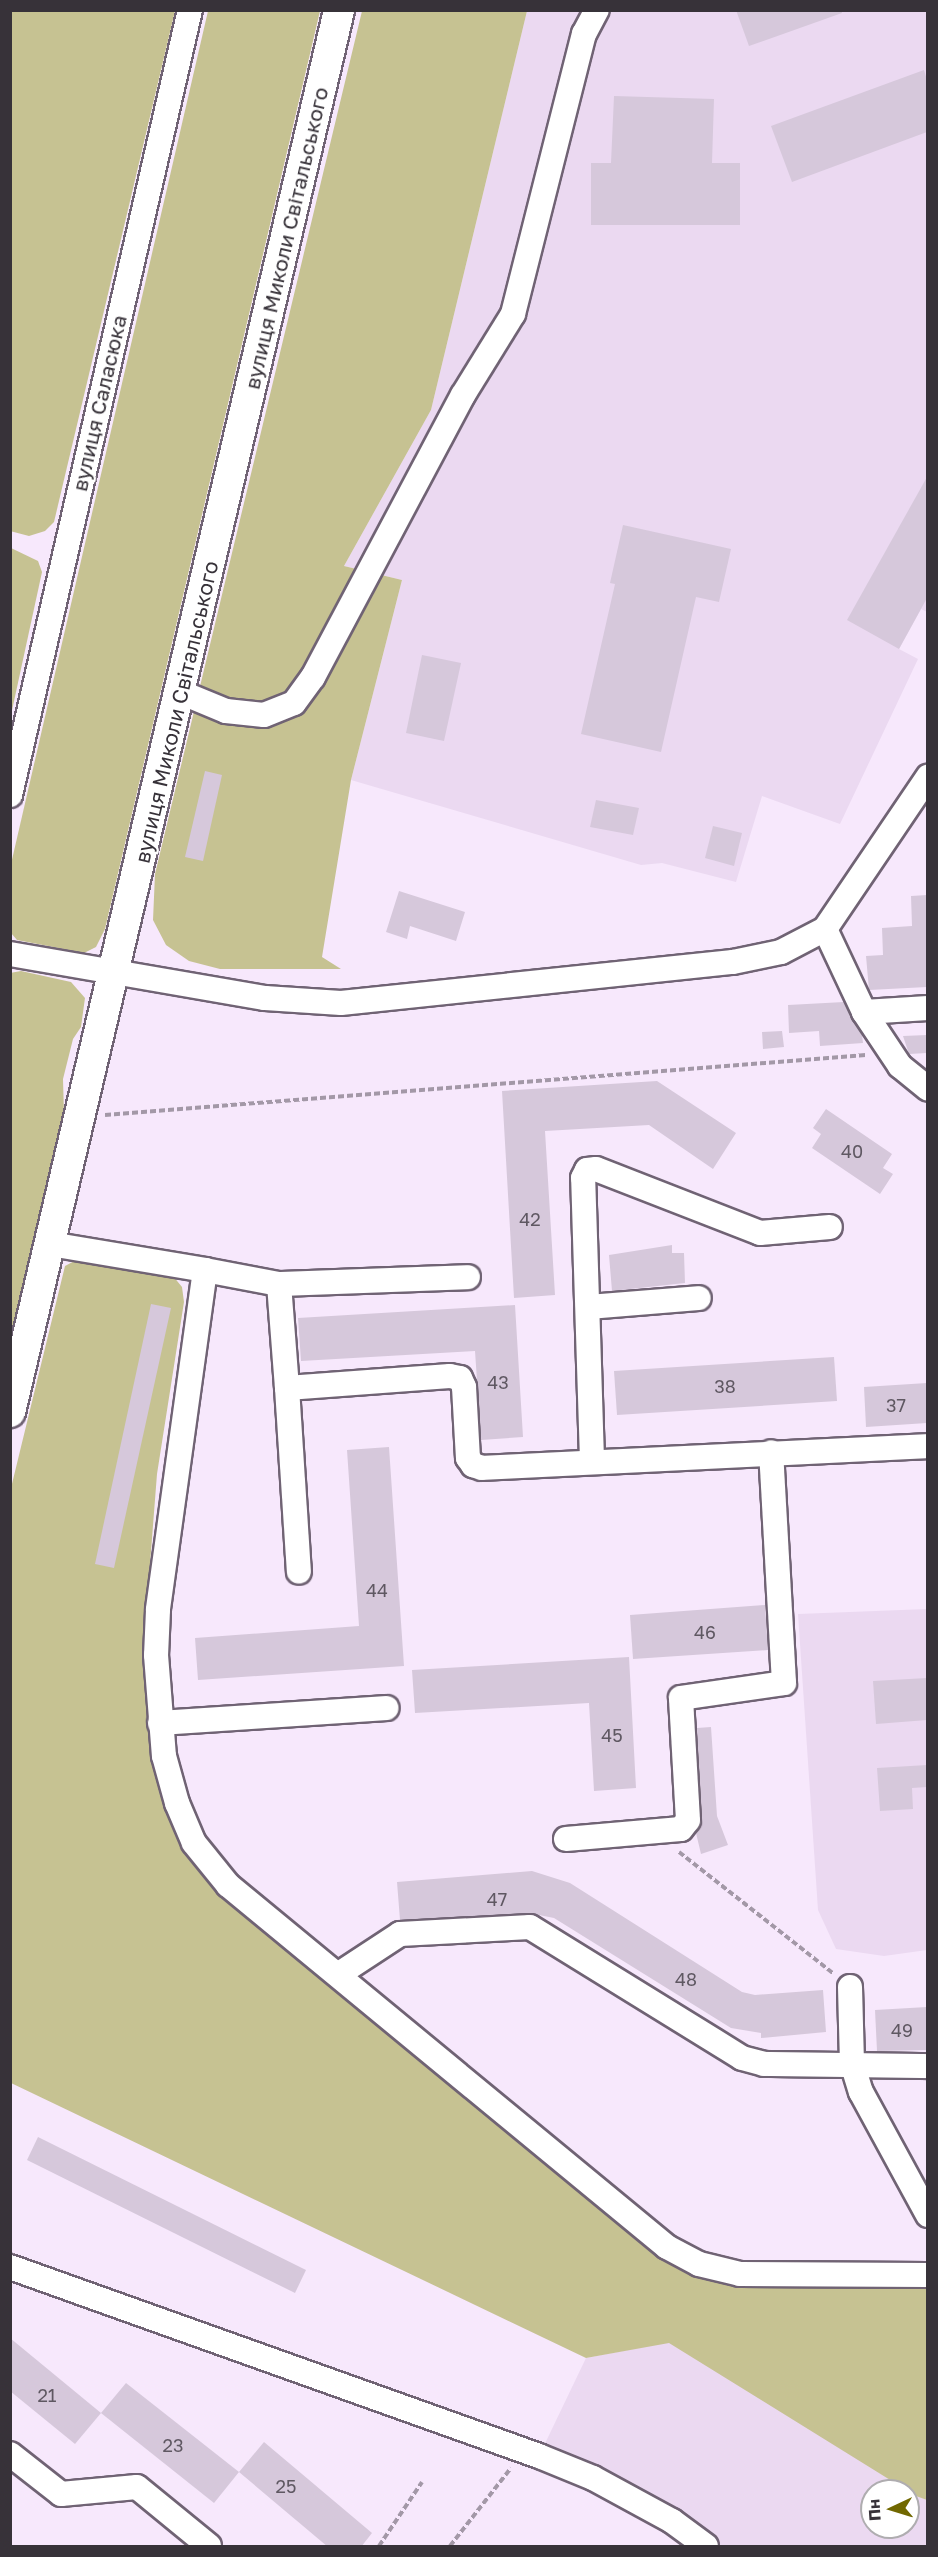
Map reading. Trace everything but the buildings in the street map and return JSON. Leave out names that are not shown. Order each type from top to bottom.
[{"type":"main road","name":"вулиця Миколи Світальського","points":[[10,1412],[339,10]]},
{"type":"street","name":"вулиця Саласюка","points":[[10,795],[190,10]]},
{"type":"street","points":[[180,692],[226,711],[264,715],[294,703],[313,677],[463,395],[513,314],[584,34],[597,10]]},
{"type":"street","points":[[10,954],[115,970],[264,998],[341,1003],[733,963],[780,952],[825,929],[927,777]]},
{"type":"street","points":[[825,929],[864,1012],[895,1060],[927,1089]]},
{"type":"street","points":[[864,1012],[927,1008]]},
{"type":"street","points":[[895,1060],[927,1061]]},
{"type":"street","points":[[592,1460],[583,1178],[587,1170],[596,1169],[760,1233],[830,1227]]},
{"type":"street","points":[[50,1244],[279,1284],[468,1277]]},
{"type":"street","points":[[205,1270],[158,1610],[160,1723],[177,1803],[194,1843],[228,1885],[339,1974],[667,2247],[699,2264],[740,2274],[927,2275]]},
{"type":"street","points":[[279,1284],[299,1572]]},
{"type":"street","points":[[588,1307],[699,1298]]},
{"type":"street","points":[[287,1388],[450,1376],[460,1378],[464,1387],[468,1458],[473,1466],[927,1446]]},
{"type":"street","points":[[566,1839],[681,1829],[688,1820],[681,1698],[777,1686],[786,1676],[771,1452]]},
{"type":"street","points":[[160,1723],[387,1708]]},
{"type":"street","points":[[339,1974],[400,1934],[530,1927],[742,2058],[764,2064],[852,2063],[927,2066]]},
{"type":"street","points":[[850,1987],[852,2063],[872,2114],[927,2215]]},
{"type":"street","points":[[10,2267],[525,2451],[592,2478],[672,2522],[706,2547]]},
{"type":"street","points":[[10,2454],[62,2494],[137,2487],[209,2547]]},
{"type":"path","points":[[80,1117],[895,1060]]},
{"type":"path","points":[[652,1831],[850,1987]]},
{"type":"path","points":[[450,2547],[525,2451]]},
{"type":"path","points":[[379,2547],[422,2482]]},
{"type":"shaded area","points":[[11,10],[175,11],[54,522],[45,531],[29,536],[10,531]]},
{"type":"shaded area","points":[[208,11],[320,11],[105,929],[96,947],[84,953],[17,940],[11,933],[11,864]]},
{"type":"shaded area","points":[[362,11],[527,11],[431,410],[344,566],[402,580],[351,780],[322,957],[341,969],[220,969],[189,961],[166,945],[153,920],[155,874]]},
{"type":"shaded area","points":[[527,11],[927,11],[927,612],[921,609],[899,649],[918,659],[840,824],[762,796],[736,882],[662,863],[641,865],[351,780],[402,580],[344,566],[431,410]]},
{"type":"shaded area","points":[[11,548],[38,561],[42,572],[11,715]]},
{"type":"shaded area","points":[[21,971],[71,982],[85,998],[81,1027],[73,1039],[63,1079],[64,1114],[11,1336],[10,973]]},
{"type":"shaded area","points":[[80,1258],[173,1276],[182,1287],[184,1302],[157,1474],[143,1654],[151,1753],[164,1807],[185,1851],[661,2257],[739,2285],[927,2288],[927,2500],[920,2497],[920,2479],[889,2479],[669,2343],[586,2358],[11,2083],[11,1488],[65,1266]]},
{"type":"shaded area","points":[[927,1609],[927,1950],[884,1956],[836,1949],[818,1910],[798,1614]]},
{"type":"shaded area","points":[[669,2342],[704,2361],[889,2479],[860,2479],[860,2539],[920,2539],[920,2497],[927,2500],[927,2546],[706,2546],[539,2456],[586,2358]]}]
